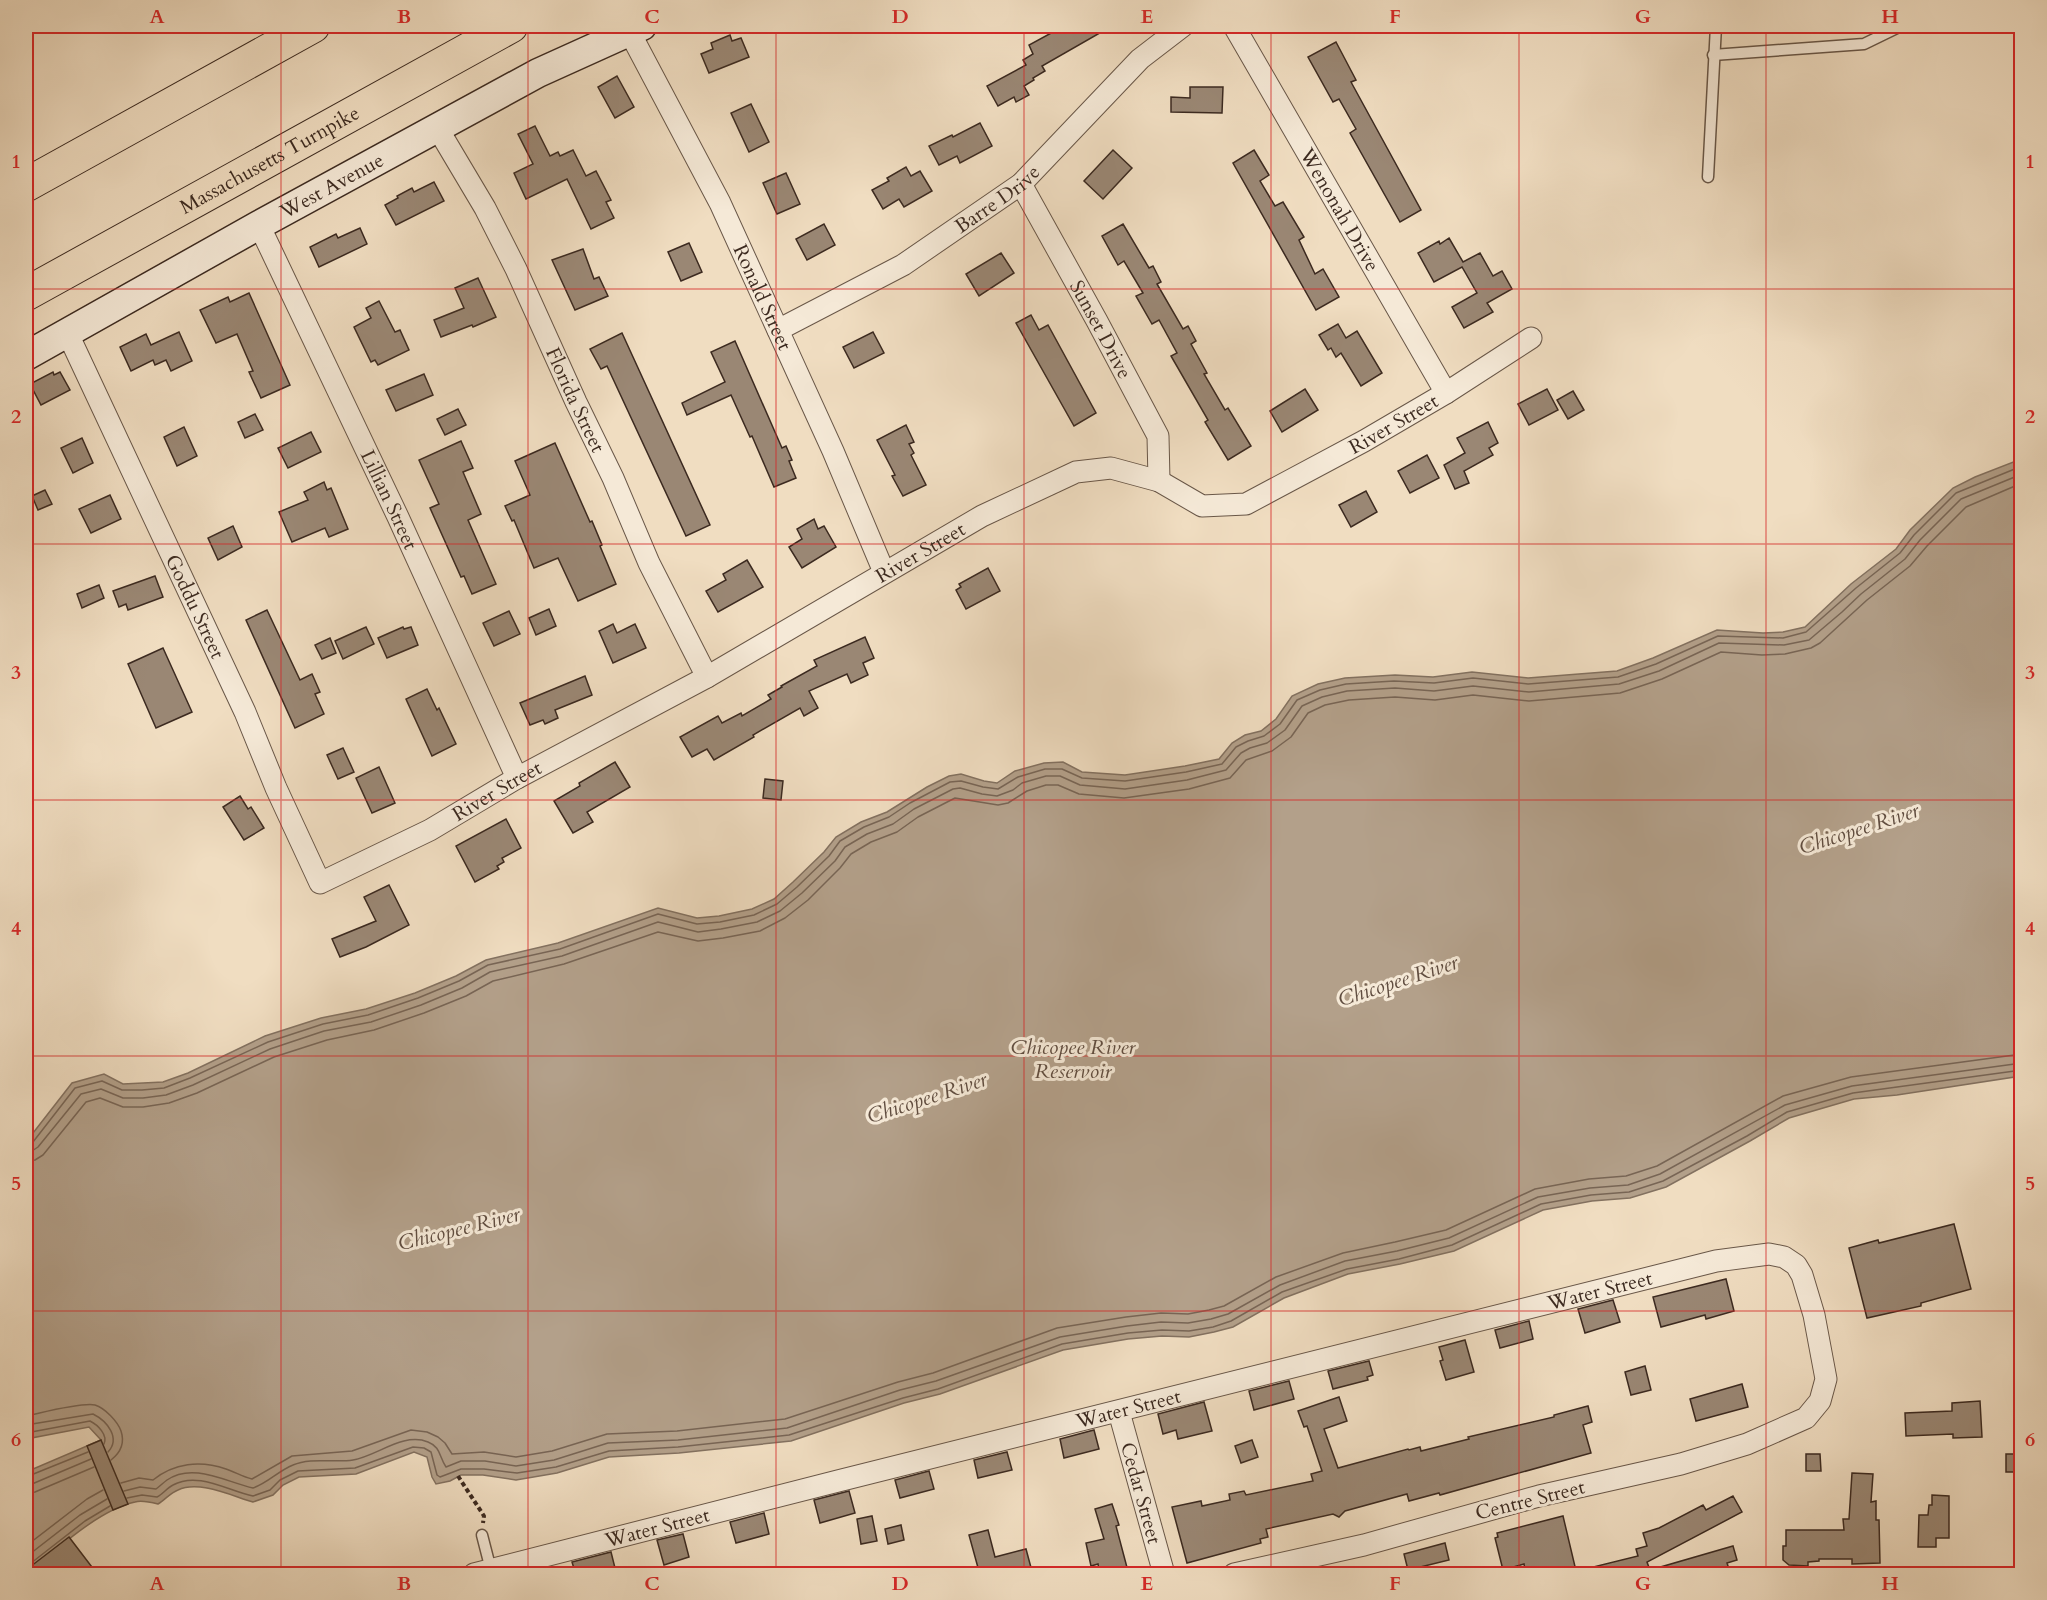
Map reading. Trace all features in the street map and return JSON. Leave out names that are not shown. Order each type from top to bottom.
[{"type":"highway","points":[[26,185],[313,26]]},
{"type":"highway","name":"Massachusetts Turnpike","points":[[26,294],[511,26]]},
{"type":"main road","name":"West Avenue","points":[[26,356],[537,73],[636,28]]},
{"type":"street","name":"Barre Drive","points":[[778,330],[903,265],[1021,184],[1140,59],[1183,26]]},
{"type":"street","name":"Wenonah Drive","points":[[1234,26],[1446,393]]},
{"type":"street","name":"Ronald Street","points":[[636,28],[720,202],[884,572]]},
{"type":"street","name":"Florida Street","points":[[438,129],[485,208],[516,269],[650,562],[707,677]]},
{"type":"street","name":"Sunset Drive","points":[[1021,184],[1158,436],[1159,481]]},
{"type":"street","name":"Lillian Street","points":[[259,225],[394,507],[517,778]]},
{"type":"street","name":"Goddu Street","points":[[68,332],[240,702],[276,788],[320,883]]},
{"type":"street","name":"River Street","points":[[320,883],[430,830],[517,778],[707,677],[982,516],[1076,472],[1111,468],[1159,481],[1202,506],[1246,504],[1290,482],[1446,393],[1531,338]]},
{"type":"street","name":"Water Street","points":[[483,1572],[1716,1261],[1769,1254],[1784,1257]]},
{"type":"street","name":"Centre Street","points":[[1234,1575],[1364,1545],[1539,1496],[1681,1464],[1748,1444],[1806,1418],[1820,1401],[1826,1379],[1814,1315],[1802,1275],[1796,1265],[1784,1257]]},
{"type":"street","name":"Cedar Street","points":[[1119,1412],[1164,1575]]},
{"type":"lane","points":[[1708,177],[1716,26]]},
{"type":"lane","points":[[1713,55],[1864,44],[1901,26]]},
{"type":"lane","points":[[482,1535],[483,1572]]},
{"type":"path","points":[[458,1476],[484,1516],[482,1535]]},
{"type":"water","name":"Chicopee River Reservoir","points":[[2021,459],[2021,1076],[1897,1095],[1854,1099],[1789,1118],[1666,1187],[1630,1198],[1592,1201],[1543,1210],[1454,1251],[1348,1274],[1284,1298],[1233,1327],[1189,1337],[1162,1336],[1128,1339],[1063,1350],[940,1394],[904,1403],[791,1441],[679,1453],[609,1457],[557,1473],[516,1480],[483,1475],[461,1475],[450,1481],[436,1484],[427,1457],[414,1452],[356,1474],[299,1477],[283,1485],[273,1495],[253,1502],[216,1490],[186,1487],[175,1491],[158,1504],[138,1501],[106,1513],[78,1532],[26,1574],[26,1472],[101,1440],[89,1427],[26,1439],[26,1142],[72,1083],[104,1074],[123,1084],[163,1082],[188,1073],[265,1036],[321,1018],[366,1009],[415,993],[456,976],[486,960],[558,943],[658,908],[697,918],[752,909],[774,899],[824,852],[836,837],[861,822],[887,812],[949,776],[961,774],[997,783],[1015,771],[1044,763],[1063,762],[1082,772],[1125,775],[1185,766],[1219,759],[1232,743],[1245,735],[1261,731],[1276,719],[1292,696],[1318,684],[1345,678],[1395,675],[1433,677],[1472,672],[1528,678],[1617,671],[1717,630],[1763,633],[1783,632],[1805,627],[1851,584],[1896,549],[1910,530],[1953,488]]},
{"type":"building","points":[[1064,26],[1112,26],[1042,66],[1045,71],[1024,86],[1029,95],[1016,102],[1014,97],[998,106],[987,86],[1026,65],[1023,60],[1033,54],[1029,45]]},
{"type":"building","points":[[730,35],[732,41],[741,38],[749,57],[709,73],[701,54],[713,49],[711,43]]},
{"type":"building","points":[[1336,42],[1356,80],[1351,82],[1421,210],[1400,222],[1350,133],[1356,129],[1339,99],[1333,102],[1308,57]]},
{"type":"building","points":[[617,76],[634,107],[615,118],[598,87]]},
{"type":"building","points":[[1190,87],[1223,87],[1222,113],[1171,112],[1171,97],[1190,98]]},
{"type":"building","points":[[751,104],[769,142],[749,152],[731,113]]},
{"type":"building","points":[[980,123],[992,146],[960,163],[957,156],[939,165],[929,146]]},
{"type":"building","points":[[535,126],[550,156],[558,152],[560,156],[573,150],[586,176],[596,171],[611,200],[606,202],[614,218],[591,229],[567,179],[526,199],[514,173],[533,164],[518,134]]},
{"type":"building","points":[[1113,150],[1132,168],[1103,199],[1084,181]]},
{"type":"building","points":[[1254,150],[1269,175],[1260,181],[1275,206],[1283,202],[1304,237],[1299,240],[1315,274],[1323,269],[1339,297],[1316,310],[1233,163]]},
{"type":"building","points":[[906,167],[911,176],[920,171],[932,191],[904,207],[899,199],[883,209],[872,190],[889,181],[887,178]]},
{"type":"building","points":[[786,173],[800,204],[777,214],[763,183]]},
{"type":"building","points":[[434,182],[444,201],[396,225],[385,205],[412,188],[414,192]]},
{"type":"building","points":[[824,224],[835,245],[807,260],[796,239]]},
{"type":"building","points":[[1123,224],[1149,268],[1153,266],[1161,282],[1157,284],[1183,329],[1188,326],[1196,341],[1191,344],[1207,373],[1204,374],[1225,410],[1228,408],[1251,446],[1228,460],[1205,422],[1208,420],[1171,356],[1177,353],[1159,320],[1152,324],[1136,296],[1143,293],[1124,261],[1118,265],[1102,236]]},
{"type":"building","points":[[360,228],[367,244],[319,267],[310,247],[336,234],[338,238]]},
{"type":"building","points":[[1449,238],[1463,262],[1480,253],[1493,276],[1502,271],[1512,289],[1487,303],[1493,312],[1464,328],[1452,307],[1477,293],[1462,267],[1434,282],[1418,253]]},
{"type":"building","points":[[689,243],[702,272],[681,281],[668,252]]},
{"type":"building","points":[[583,249],[594,279],[599,277],[608,296],[575,310],[552,260]]},
{"type":"building","points":[[1001,253],[1014,273],[979,296],[966,274]]},
{"type":"building","points":[[478,278],[496,317],[441,337],[434,320],[464,308],[455,288]]},
{"type":"building","points":[[249,293],[290,385],[261,398],[249,372],[253,371],[237,334],[216,343],[200,310],[228,297],[230,302]]},
{"type":"building","points":[[379,301],[395,332],[400,330],[409,350],[378,365],[375,360],[371,362],[354,327],[371,318],[366,308]]},
{"type":"building","points":[[1031,315],[1039,330],[1048,325],[1096,413],[1074,426],[1016,323]]},
{"type":"building","points":[[1338,324],[1346,338],[1357,331],[1382,373],[1361,386],[1341,353],[1336,357],[1331,348],[1328,350],[1319,335]]},
{"type":"building","points":[[179,332],[192,361],[171,371],[166,360],[155,365],[153,360],[131,371],[120,347],[146,334],[151,345]]},
{"type":"building","points":[[873,332],[884,353],[854,368],[843,347]]},
{"type":"building","points":[[622,333],[710,525],[686,536],[607,366],[601,369],[590,349]]},
{"type":"building","points":[[735,341],[782,448],[786,446],[792,460],[789,461],[796,478],[774,487],[731,395],[687,415],[682,403],[725,382],[711,352]]},
{"type":"building","points":[[53,372],[54,375],[60,372],[70,390],[41,405],[30,384]]},
{"type":"building","points":[[424,374],[433,395],[396,411],[386,390]]},
{"type":"building","points":[[1305,389],[1318,410],[1282,432],[1270,411]]},
{"type":"building","points":[[1547,389],[1558,410],[1529,425],[1518,404]]},
{"type":"building","points":[[1573,391],[1584,410],[1568,419],[1557,400]]},
{"type":"building","points":[[458,409],[466,425],[445,435],[437,419]]},
{"type":"building","points":[[255,414],[263,430],[245,438],[238,422]]},
{"type":"building","points":[[1488,422],[1498,443],[1489,448],[1493,455],[1464,471],[1469,483],[1455,489],[1444,465],[1465,453],[1457,438]]},
{"type":"building","points":[[906,425],[914,442],[909,444],[914,453],[911,455],[926,485],[903,496],[877,440]]},
{"type":"building","points":[[184,427],[197,456],[177,466],[164,437]]},
{"type":"building","points":[[311,432],[321,452],[288,468],[278,448]]},
{"type":"building","points":[[82,438],[93,463],[73,473],[61,448]]},
{"type":"building","points":[[461,441],[473,468],[463,472],[481,514],[468,520],[496,584],[472,594],[464,576],[461,577],[430,508],[439,504],[419,460]]},
{"type":"building","points":[[555,443],[590,522],[592,521],[616,584],[578,601],[558,558],[534,568],[514,520],[512,521],[505,506],[530,495],[515,461]]},
{"type":"building","points":[[1427,455],[1439,478],[1410,493],[1398,471]]},
{"type":"building","points":[[324,482],[327,490],[331,488],[348,529],[329,537],[325,528],[292,542],[279,512],[308,500],[304,492]]},
{"type":"building","points":[[45,490],[52,504],[38,510],[32,496]]},
{"type":"building","points":[[1366,491],[1377,512],[1351,527],[1339,505]]},
{"type":"building","points":[[110,495],[121,519],[91,533],[79,509]]},
{"type":"building","points":[[814,519],[818,529],[824,526],[836,547],[802,568],[789,547],[802,539],[797,529]]},
{"type":"building","points":[[233,526],[242,547],[218,560],[208,538]]},
{"type":"building","points":[[747,560],[763,587],[718,612],[706,591],[726,580],[723,574]]},
{"type":"building","points":[[988,568],[1000,591],[966,609],[956,590],[961,587],[959,584]]},
{"type":"building","points":[[155,576],[163,597],[128,610],[126,604],[119,607],[113,591]]},
{"type":"building","points":[[99,585],[104,598],[82,608],[77,594]]},
{"type":"building","points":[[549,609],[556,626],[536,635],[529,618]]},
{"type":"building","points":[[267,610],[300,680],[312,674],[320,692],[315,694],[324,714],[295,728],[246,620]]},
{"type":"building","points":[[509,611],[520,634],[494,646],[483,623]]},
{"type":"building","points":[[613,624],[617,633],[635,624],[646,648],[613,663],[599,631]]},
{"type":"building","points":[[366,627],[374,644],[343,659],[335,641]]},
{"type":"building","points":[[403,627],[404,629],[411,627],[418,645],[387,658],[378,638]]},
{"type":"building","points":[[865,637],[874,658],[863,663],[868,675],[851,683],[847,674],[809,691],[818,708],[804,716],[800,708],[714,760],[707,749],[692,757],[680,737],[718,716],[722,723],[741,713],[742,716],[771,699],[768,695],[781,686],[817,666],[814,660]]},
{"type":"building","points":[[330,638],[336,653],[322,659],[315,645]]},
{"type":"building","points":[[163,648],[192,712],[156,728],[128,664]]},
{"type":"building","points":[[585,676],[592,695],[555,710],[558,718],[545,724],[543,720],[530,725],[520,703]]},
{"type":"building","points":[[427,689],[456,744],[432,756],[406,699]]},
{"type":"building","points":[[343,748],[354,772],[338,779],[327,755]]},
{"type":"building","points":[[615,762],[630,787],[587,812],[593,822],[573,833],[554,801]]},
{"type":"building","points":[[379,767],[395,803],[372,813],[356,778]]},
{"type":"building","points":[[765,779],[783,781],[781,800],[763,798]]},
{"type":"building","points":[[240,796],[248,809],[251,807],[264,828],[244,840],[223,807]]},
{"type":"building","points":[[506,819],[521,848],[502,858],[504,862],[497,866],[499,869],[475,882],[456,846]]},
{"type":"building","points":[[389,885],[409,925],[366,947],[340,957],[332,939],[376,921],[364,897]]},
{"type":"building","points":[[1954,1224],[1971,1289],[1921,1303],[1921,1306],[1867,1318],[1849,1248],[1878,1240],[1879,1243]]},
{"type":"building","points":[[1726,1279],[1734,1311],[1706,1319],[1705,1315],[1661,1327],[1653,1297]]},
{"type":"building","points":[[1613,1300],[1620,1322],[1585,1333],[1578,1309]]},
{"type":"building","points":[[1529,1321],[1533,1339],[1500,1348],[1495,1330]]},
{"type":"building","points":[[1465,1340],[1474,1372],[1446,1380],[1440,1361],[1443,1360],[1439,1347]]},
{"type":"building","points":[[1369,1361],[1373,1375],[1367,1377],[1368,1380],[1333,1389],[1328,1371]]},
{"type":"building","points":[[1645,1366],[1651,1390],[1631,1395],[1625,1372]]},
{"type":"building","points":[[1289,1381],[1294,1399],[1254,1410],[1249,1391]]},
{"type":"building","points":[[1742,1384],[1748,1407],[1696,1421],[1690,1399]]},
{"type":"building","points":[[1339,1397],[1347,1421],[1324,1429],[1338,1468],[1408,1449],[1420,1447],[1421,1451],[1588,1406],[1592,1422],[1583,1425],[1591,1453],[1440,1495],[1439,1493],[1409,1501],[1407,1494],[1345,1511],[1339,1517],[1333,1514],[1266,1529],[1268,1537],[1260,1539],[1261,1543],[1187,1563],[1172,1507],[1201,1501],[1202,1506],[1230,1500],[1229,1494],[1244,1491],[1246,1495],[1313,1481],[1311,1474],[1322,1471],[1307,1426],[1304,1427],[1298,1411]]},
{"type":"building","points":[[1980,1401],[1982,1437],[1953,1438],[1953,1434],[1906,1436],[1905,1413],[1952,1411],[1952,1403]]},
{"type":"building","points":[[1204,1402],[1212,1431],[1178,1439],[1176,1430],[1163,1434],[1158,1414]]},
{"type":"building","points":[[1094,1430],[1099,1449],[1064,1458],[1060,1439]]},
{"type":"building","points":[[101,1440],[128,1504],[113,1510],[87,1446]]},
{"type":"building","points":[[1252,1440],[1258,1457],[1241,1463],[1235,1446]]},
{"type":"building","points":[[1007,1452],[1012,1470],[978,1478],[974,1460]]},
{"type":"building","points":[[1806,1454],[1820,1454],[1821,1471],[1806,1471]]},
{"type":"building","points":[[2006,1454],[2020,1454],[2021,1472],[2006,1472]]},
{"type":"building","points":[[929,1471],[934,1489],[900,1498],[895,1480]]},
{"type":"building","points":[[1852,1473],[1873,1474],[1871,1502],[1876,1501],[1876,1520],[1879,1520],[1880,1563],[1852,1564],[1852,1559],[1819,1559],[1819,1561],[1808,1562],[1808,1566],[1789,1565],[1783,1560],[1786,1530],[1844,1530],[1843,1519],[1849,1519]]},
{"type":"building","points":[[849,1491],[855,1513],[820,1523],[814,1500]]},
{"type":"building","points":[[1932,1495],[1949,1496],[1949,1538],[1936,1538],[1936,1547],[1918,1547],[1919,1515],[1928,1515],[1929,1505],[1932,1505]]},
{"type":"building","points":[[1733,1496],[1742,1512],[1647,1562],[1650,1570],[1733,1546],[1737,1560],[1727,1563],[1731,1575],[1585,1575],[1585,1569],[1638,1556],[1636,1549],[1647,1546],[1643,1533],[1659,1528],[1703,1505],[1706,1510]]},
{"type":"building","points":[[1112,1504],[1119,1525],[1116,1526],[1129,1575],[1100,1575],[1098,1564],[1091,1566],[1086,1543],[1104,1539],[1095,1509]]},
{"type":"building","points":[[764,1513],[769,1534],[736,1543],[730,1522]]},
{"type":"building","points":[[872,1516],[877,1541],[861,1544],[857,1519]]},
{"type":"building","points":[[1563,1516],[1577,1575],[1526,1575],[1524,1564],[1503,1570],[1495,1538],[1498,1537],[1497,1533]]},
{"type":"building","points":[[901,1525],[904,1540],[888,1544],[885,1529]]},
{"type":"building","points":[[988,1530],[995,1557],[1026,1549],[1033,1575],[980,1575],[969,1535]]},
{"type":"building","points":[[683,1534],[689,1557],[664,1565],[657,1540]]},
{"type":"building","points":[[69,1537],[98,1575],[26,1575],[26,1570]]},
{"type":"building","points":[[1445,1543],[1449,1560],[1408,1570],[1404,1554]]},
{"type":"building","points":[[611,1552],[615,1568],[604,1571],[605,1575],[576,1575],[572,1562]]},
{"type":"water label","name":"Chicopee River","points":[[1859,829]]},
{"type":"water label","name":"Chicopee River","points":[[1398,981]]},
{"type":"water label","name":"Chicopee River","points":[[927,1098]]},
{"type":"water label","name":"Chicopee River","points":[[459,1229]]}]
